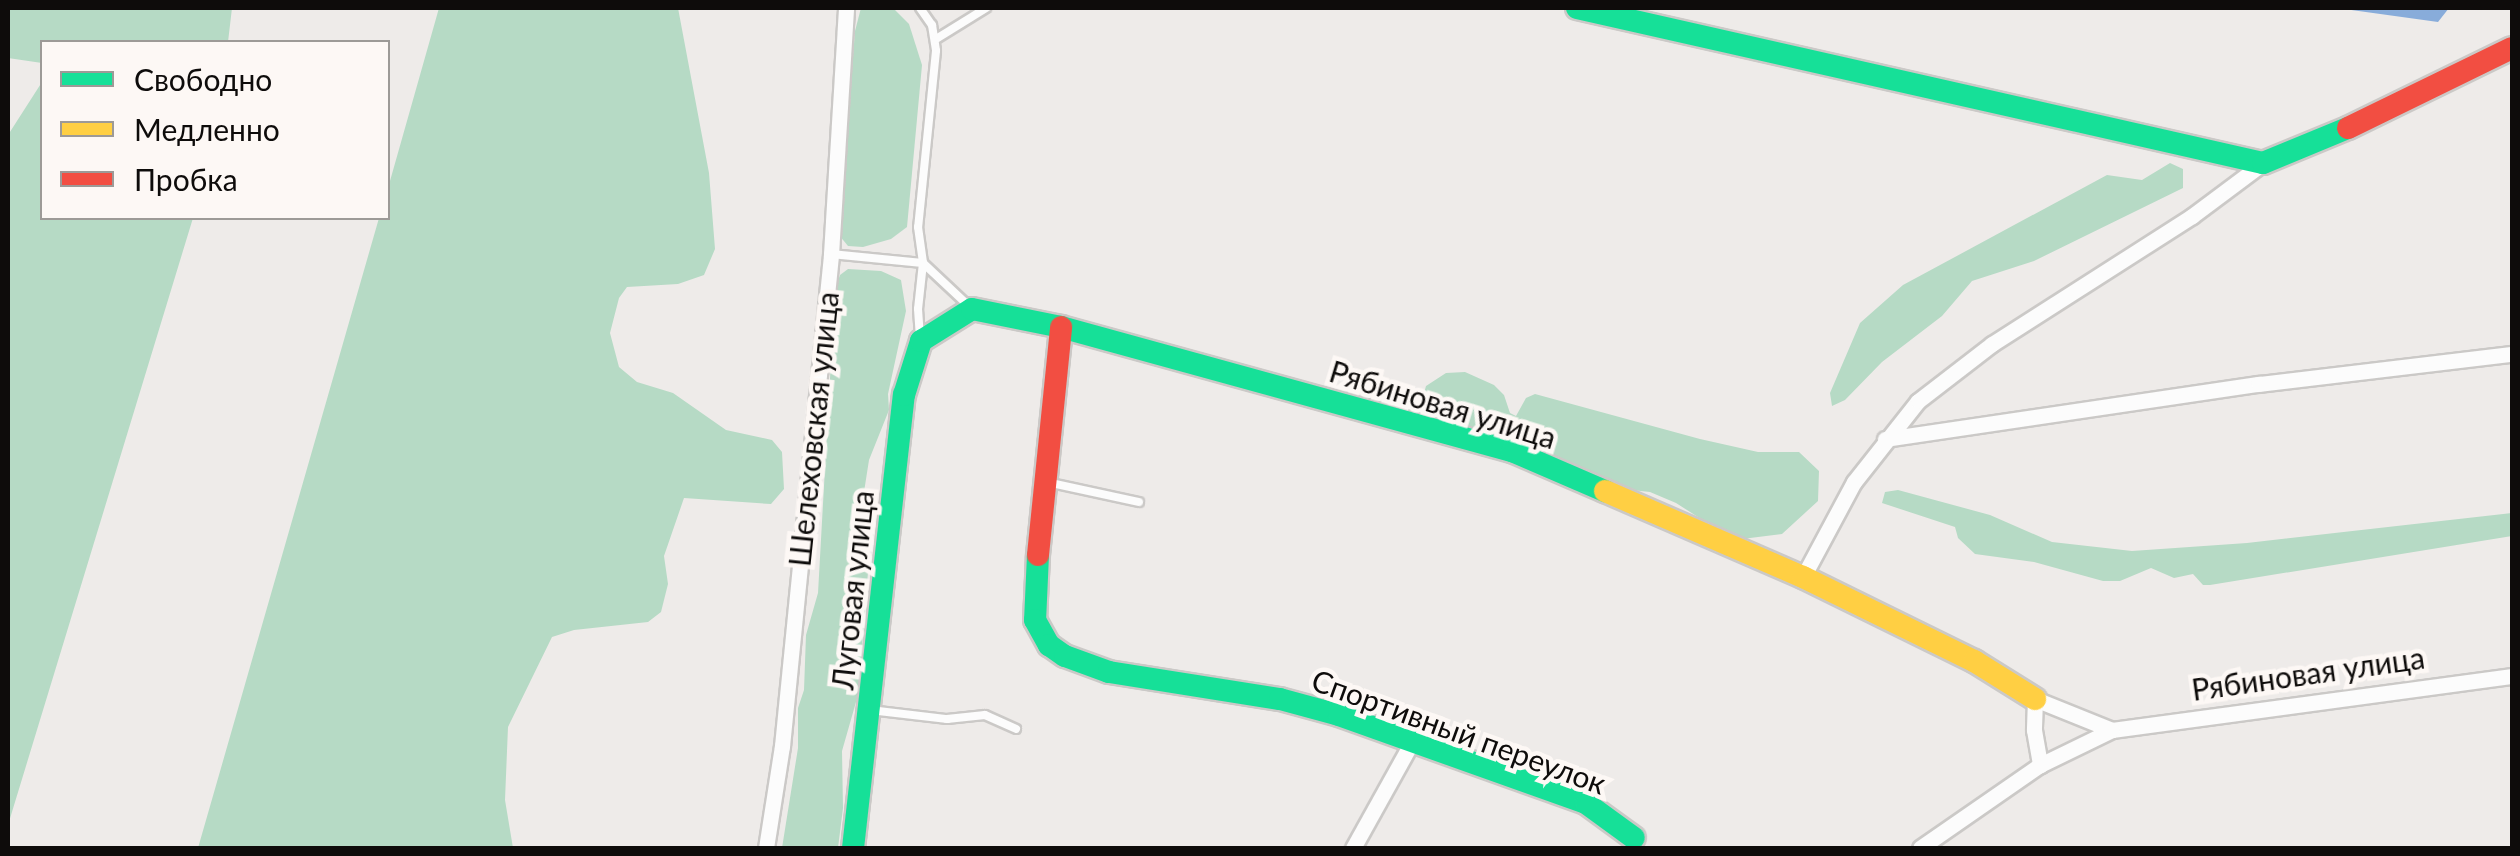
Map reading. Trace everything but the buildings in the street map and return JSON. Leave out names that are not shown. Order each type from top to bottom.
[{"type":"street","name":"Шелеховская улица","points":[[766,848],[782,746],[830,254],[846,8]]},
{"type":"street","points":[[1576,8],[2263,163]]},
{"type":"street","points":[[1802,577],[1854,482],[1885,439],[1918,401],[1992,344],[2192,216],[2263,163],[2296,153],[2512,48]]},
{"type":"street","points":[[921,341],[972,308]]},
{"type":"street","name":"Рябиновая улица","points":[[972,308],[1061,327],[1512,451],[1802,577],[1974,661],[2035,698]]},
{"type":"street","name":"Спортивный переулок","points":[[1061,327],[1033,609],[1039,631],[1057,652],[1109,672],[1323,710],[1586,804],[1634,838]]},
{"type":"street","name":"Луговая улица","points":[[853,848],[901,411],[921,341]]},
{"type":"street","points":[[1885,439],[2259,384],[2512,354]]},
{"type":"street","name":"Рябиновая улица","points":[[2112,730],[2512,676]]},
{"type":"street","points":[[2040,765],[2034,730],[2035,698],[2112,730]]},
{"type":"street","points":[[1920,848],[1944,842],[2040,765],[2112,730]]},
{"type":"street","points":[[1352,848],[1411,744]]},
{"type":"lane","points":[[920,8],[936,39],[918,228],[923,264],[918,308],[921,341]]},
{"type":"lane","points":[[936,39],[986,8]]},
{"type":"lane","points":[[830,254],[923,264],[972,308]]},
{"type":"lane","points":[[1046,482],[1139,502]]},
{"type":"lane","points":[[870,710],[947,719],[985,715],[1016,729]]},
{"type":"green space","points":[[8,8],[232,8],[228,40],[40,40],[40,63],[8,58]]},
{"type":"green space","points":[[439,8],[678,8],[709,173],[715,249],[704,275],[678,284],[627,287],[619,298],[610,333],[619,367],[637,382],[673,393],[726,430],[772,440],[782,452],[784,489],[771,504],[684,498],[664,556],[668,584],[661,612],[648,622],[574,630],[552,637],[508,727],[505,800],[513,848],[198,848],[378,220],[390,220],[390,181]]},
{"type":"green space","points":[[861,8],[895,10],[909,24],[922,65],[907,227],[891,239],[863,247],[848,246],[839,235],[855,31]]},
{"type":"green space","points":[[40,85],[40,220],[192,220],[8,825],[8,135]]},
{"type":"green space","points":[[2170,163],[2183,169],[2183,188],[2034,261],[1972,281],[1942,316],[1882,362],[1845,400],[1832,406],[1830,393],[1860,323],[1903,285],[2107,175],[2142,180]]},
{"type":"green space","points":[[848,269],[881,271],[901,280],[906,311],[888,394],[889,410],[869,460],[864,492],[871,525],[868,572],[858,695],[842,751],[843,808],[838,848],[782,848],[798,748],[806,635],[818,593],[835,289],[840,275]]},
{"type":"green space","points":[[1465,372],[1494,385],[1504,395],[1510,413],[1516,416],[1526,398],[1535,394],[1758,452],[1799,452],[1819,471],[1818,501],[1782,534],[1734,540],[1676,503],[1650,492],[1622,489],[1510,438],[1463,427],[1421,404],[1426,386],[1446,373]]},
{"type":"green space","points":[[1898,490],[1990,515],[2052,542],[2132,551],[2247,543],[2512,513],[2512,536],[2210,585],[2203,585],[2193,574],[2174,578],[2151,568],[2120,581],[2103,581],[2034,562],[1975,554],[1958,538],[1955,527],[1882,503],[1885,492]]},
{"type":"water","points":[[2337,8],[2449,8],[2438,22]]},
{"type":"traffic: fast","points":[[1577,8],[2263,163],[2348,128]]},
{"type":"traffic: fast","points":[[853,848],[904,395],[921,341],[972,309],[1061,327],[1512,451],[1605,491]]},
{"type":"traffic: fast","points":[[1038,555],[1035,620],[1049,645],[1065,656],[1109,672],[1280,699],[1339,715],[1586,803],[1634,838]]},
{"type":"traffic: slow","points":[[1605,491],[1803,577],[1974,661],[2035,699]]},
{"type":"traffic: jam","points":[[2348,128],[2512,48]]},
{"type":"traffic: jam","points":[[1038,555],[1061,327]]}]
